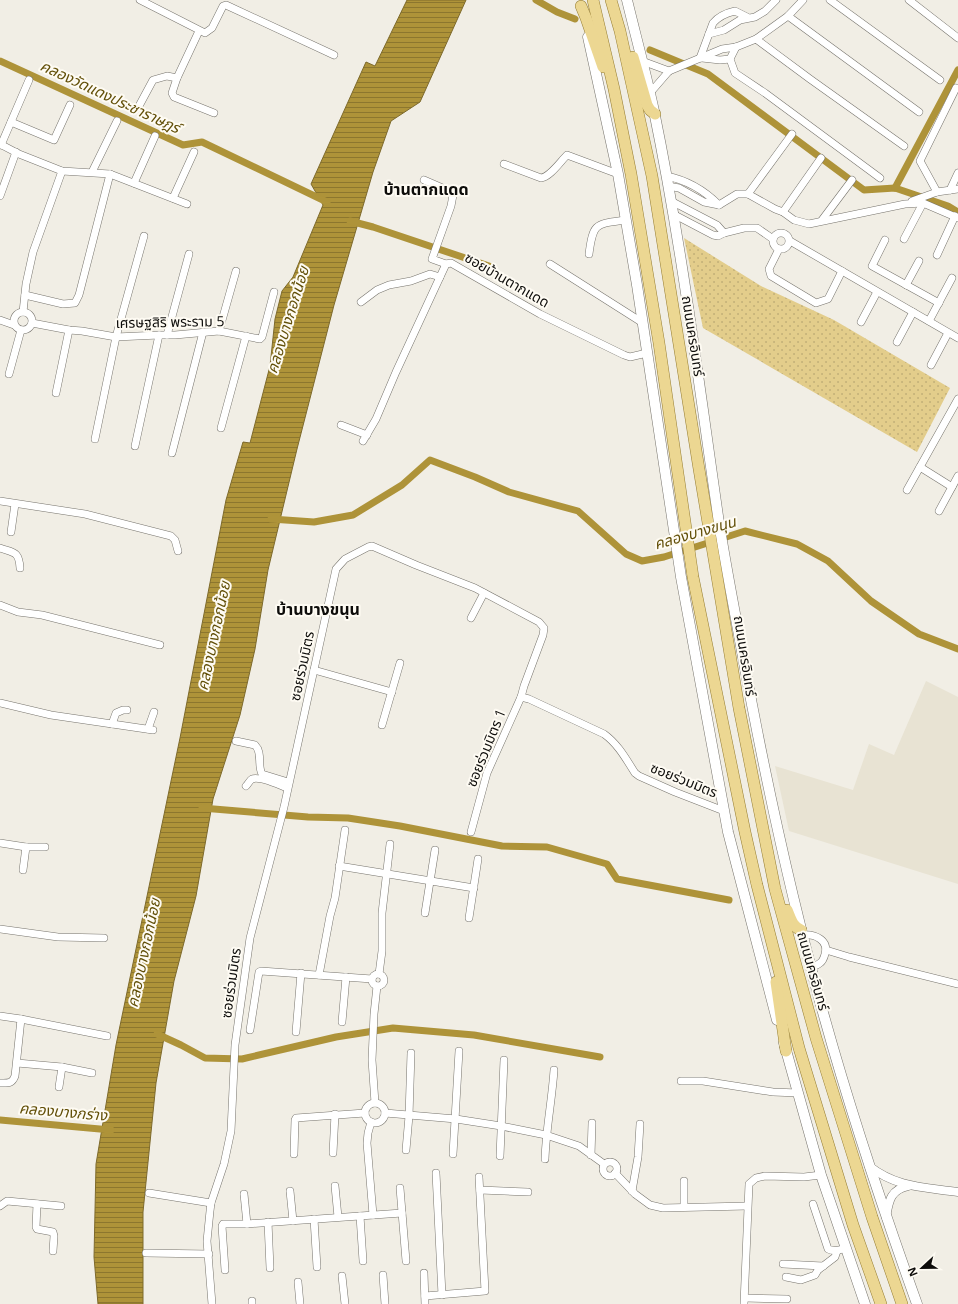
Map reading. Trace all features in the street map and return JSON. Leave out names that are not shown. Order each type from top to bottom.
[{"type":"main road","points":[[594,0],[631,174],[688,543],[743,824],[773,948],[804,1063],[853,1225],[881,1304]]},
{"type":"main road","name":"ถนนนครอินทร์","points":[[611,0],[620,31],[652,176],[712,551],[739,708],[775,889],[816,1038],[872,1217],[902,1304]]},
{"type":"main road","name":"ถนนนครอินทร์","points":[[627,0],[655,114],[671,201],[695,350],[723,546],[768,783],[811,968],[840,1070],[886,1218],[917,1304]]},
{"type":"main road","points":[[580,3],[601,63],[614,89]]},
{"type":"main road","points":[[580,3],[618,174],[643,323],[679,562],[728,832],[786,1052],[841,1249],[865,1304]]},
{"type":"main road","points":[[620,31],[630,48],[647,105],[655,114]]},
{"type":"main road","points":[[775,889],[781,894],[793,924],[802,932]]},
{"type":"main road","points":[[773,948],[786,1052]]},
{"type":"street","points":[[140,0],[205,33],[212,28],[223,6],[226,4],[334,55]]},
{"type":"street","points":[[709,34],[724,30],[740,20],[755,16],[765,11],[776,0]]},
{"type":"street","points":[[650,93],[669,71],[722,48],[736,47],[756,39],[788,16],[803,0]]},
{"type":"street","points":[[830,0],[940,80]]},
{"type":"street","points":[[909,0],[958,38]]},
{"type":"street","points":[[700,58],[713,23],[716,19],[735,11],[748,17]]},
{"type":"street","points":[[788,16],[919,112]]},
{"type":"street","points":[[198,30],[172,93],[174,97],[214,113]]},
{"type":"street","points":[[756,39],[904,146]]},
{"type":"street","points":[[736,47],[730,59],[735,73],[765,93],[880,178]]},
{"type":"street","points":[[700,58],[720,60],[730,59]]},
{"type":"street","points":[[642,61],[669,71]]},
{"type":"street","points":[[139,106],[153,80],[167,76],[177,78]]},
{"type":"street","points":[[29,80],[0,144],[62,171],[110,174],[187,204]]},
{"type":"street","points":[[937,192],[920,161],[956,88]]},
{"type":"street","points":[[11,122],[54,140],[70,105]]},
{"type":"street","points":[[92,172],[117,121]]},
{"type":"street","points":[[748,194],[792,134]]},
{"type":"street","points":[[134,183],[155,136]]},
{"type":"street","points":[[0,196],[16,152]]},
{"type":"street","points":[[173,198],[194,152]]},
{"type":"street","points":[[504,164],[541,178],[549,175],[567,155],[618,174]]},
{"type":"street","points":[[783,212],[821,158]]},
{"type":"street","points":[[23,312],[26,284],[33,252],[62,171]]},
{"type":"street","points":[[905,204],[937,192],[954,189],[958,173]]},
{"type":"street","points":[[25,295],[63,304],[75,303],[79,295],[110,174]]},
{"type":"street","points":[[667,181],[678,178],[706,193],[719,205],[737,194],[748,194],[783,212],[794,220],[809,224],[822,220],[905,204],[923,203],[956,217],[937,255]]},
{"type":"street","points":[[424,180],[447,190],[453,195],[451,206],[432,259],[446,264]]},
{"type":"street","points":[[822,220],[852,180]]},
{"type":"street","points":[[671,201],[717,225],[724,233]]},
{"type":"street","points":[[904,239],[923,203]]},
{"type":"street","points":[[673,214],[713,235],[718,236],[744,228],[757,228],[773,239],[775,247],[779,250]]},
{"type":"street","points":[[589,254],[593,232],[597,225],[606,222],[626,220]]},
{"type":"street","points":[[773,239],[776,235],[784,233],[788,236],[790,241],[958,338]]},
{"type":"street","points":[[95,438],[116,337],[144,236]]},
{"type":"street","points":[[886,240],[872,266],[939,303]]},
{"type":"street","points":[[790,241],[790,244],[786,248],[779,250],[769,269],[771,276],[816,303],[828,299],[842,271]]},
{"type":"street","points":[[135,446],[163,335],[189,254]]},
{"type":"street","points":[[906,285],[919,261]]},
{"type":"street","name":"ซอยบ้านตากแดด","points":[[341,425],[365,438],[376,419],[446,264],[451,263],[540,314],[624,355],[630,357],[647,353]]},
{"type":"street","points":[[550,264],[643,323]]},
{"type":"street","points":[[219,331],[236,271]]},
{"type":"street","points":[[361,302],[377,290],[389,285],[411,281],[430,274],[440,277]]},
{"type":"street","points":[[929,321],[952,278]]},
{"type":"street","name":"เศรษฐสิริ พระราม 5","points":[[32,323],[116,337],[219,331],[260,339],[262,337],[274,292]]},
{"type":"street","points":[[861,322],[877,292]]},
{"type":"street","points":[[0,320],[14,325],[21,330],[26,330],[31,326],[31,317],[23,312]]},
{"type":"street","points":[[14,325],[15,316],[23,312]]},
{"type":"street","points":[[897,342],[913,312]]},
{"type":"street","points":[[9,374],[21,330]]},
{"type":"street","points":[[56,393],[69,330]]},
{"type":"street","points":[[172,453],[203,332]]},
{"type":"street","points":[[930,365],[948,332]]},
{"type":"street","points":[[221,428],[246,336]]},
{"type":"street","points":[[907,490],[958,399]]},
{"type":"street","points":[[920,468],[952,487]]},
{"type":"street","points":[[939,510],[958,476]]},
{"type":"street","points":[[0,501],[85,514],[171,536],[175,540],[178,551]]},
{"type":"street","points":[[11,532],[15,504]]},
{"type":"street","name":"ซอยร่วมมิตร","points":[[212,1304],[208,1241],[211,1203],[224,1164],[231,1131],[235,1045],[250,938],[284,807],[336,569],[345,558],[372,546],[484,592],[539,622],[544,628],[543,635],[521,697],[529,699],[610,738],[620,749],[635,773],[639,776],[724,811]]},
{"type":"street","points":[[0,548],[17,554],[20,568]]},
{"type":"street","points":[[472,618],[484,592]]},
{"type":"street","points":[[0,605],[18,612],[42,615],[160,645]]},
{"type":"street","points":[[382,725],[400,664]]},
{"type":"street","points":[[314,670],[392,692]]},
{"type":"street","name":"ซอยร่วมมิตร 1","points":[[471,832],[487,773],[521,697]]},
{"type":"street","points":[[0,703],[51,715],[150,729],[154,712]]},
{"type":"street","points":[[112,724],[116,713],[127,710]]},
{"type":"street","points":[[236,741],[255,745],[259,752],[260,771],[262,774],[288,785]]},
{"type":"street","points":[[246,786],[250,780],[254,778],[288,785]]},
{"type":"street","points":[[320,974],[330,916],[335,898],[345,830]]},
{"type":"street","points":[[0,843],[26,847],[45,847]]},
{"type":"street","points":[[379,974],[382,951],[382,913],[390,844]]},
{"type":"street","points":[[23,870],[26,847]]},
{"type":"street","points":[[425,913],[435,850]]},
{"type":"street","points":[[469,918],[478,859]]},
{"type":"street","points":[[339,866],[474,888]]},
{"type":"street","points":[[0,929],[58,937],[104,938]]},
{"type":"street","points":[[802,932],[813,935],[825,943],[826,950],[822,961],[820,964],[811,968]]},
{"type":"street","points":[[826,950],[849,958],[958,984]]},
{"type":"street","points":[[250,1030],[259,972],[263,970],[372,979]]},
{"type":"street","points":[[296,1032],[301,973]]},
{"type":"street","points":[[372,979],[375,975],[379,974]]},
{"type":"street","points":[[377,986],[382,985],[384,981],[383,976],[379,974]]},
{"type":"street","points":[[342,1022],[346,977]]},
{"type":"street","points":[[372,979],[373,983],[377,986]]},
{"type":"street","points":[[375,1103],[372,1047],[377,986]]},
{"type":"street","points":[[0,1016],[107,1036]]},
{"type":"street","points":[[0,1083],[10,1083],[15,1076],[22,1019]]},
{"type":"street","points":[[453,1154],[459,1051]]},
{"type":"street","points":[[406,1150],[409,1116],[411,1053]]},
{"type":"street","points":[[500,1156],[504,1060]]},
{"type":"street","points":[[16,1063],[62,1067],[92,1073]]},
{"type":"street","points":[[59,1087],[62,1067]]},
{"type":"street","points":[[545,1159],[546,1136],[552,1100],[554,1070]]},
{"type":"street","points":[[681,1081],[703,1081],[773,1092],[798,1093]]},
{"type":"street","points":[[375,1103],[382,1106],[385,1113],[382,1120],[379,1122],[371,1122],[368,1120],[365,1113],[368,1105],[375,1103]]},
{"type":"street","points":[[294,1154],[294,1120],[296,1118],[365,1113]]},
{"type":"street","points":[[385,1113],[456,1119],[501,1126],[546,1136],[579,1146],[604,1164]]},
{"type":"street","points":[[333,1153],[335,1114]]},
{"type":"street","points":[[371,1122],[367,1143],[373,1215]]},
{"type":"street","points":[[591,1155],[592,1123]]},
{"type":"street","points":[[632,1191],[638,1157],[640,1124]]},
{"type":"street","points":[[609,1161],[614,1163],[617,1168],[616,1174],[610,1176],[605,1174],[602,1169],[604,1164],[609,1161]]},
{"type":"street","points":[[869,1166],[886,1177],[909,1185],[958,1192]]},
{"type":"street","points":[[436,1174],[442,1295]]},
{"type":"street","points":[[616,1174],[632,1191],[650,1205],[663,1208],[747,1206]]},
{"type":"street","points":[[787,1298],[744,1301],[749,1184],[756,1178],[766,1176],[804,1177],[821,1174]]},
{"type":"street","points":[[424,1273],[424,1302],[442,1295],[485,1291],[479,1177]]},
{"type":"street","points":[[684,1181],[684,1208]]},
{"type":"street","points":[[886,1218],[892,1195],[900,1188],[909,1185]]},
{"type":"street","points":[[335,1186],[338,1217]]},
{"type":"street","points":[[400,1188],[406,1260]]},
{"type":"street","points":[[480,1190],[528,1192]]},
{"type":"street","points":[[290,1191],[293,1220]]},
{"type":"street","points":[[149,1193],[211,1203]]},
{"type":"street","points":[[244,1194],[247,1224]]},
{"type":"street","points":[[0,1206],[7,1200],[61,1206]]},
{"type":"street","points":[[37,1204],[36,1227],[37,1229],[53,1232],[54,1250]]},
{"type":"street","points":[[813,1204],[828,1249],[831,1251],[841,1249]]},
{"type":"street","points":[[225,1270],[222,1225],[402,1213]]},
{"type":"street","points":[[360,1216],[363,1261]]},
{"type":"street","points":[[314,1219],[317,1266]]},
{"type":"street","points":[[268,1222],[270,1268]]},
{"type":"street","points":[[786,1277],[801,1280],[815,1275],[841,1249]]},
{"type":"street","points":[[146,1253],[209,1254]]},
{"type":"street","points":[[783,1264],[823,1266]]},
{"type":"street","points":[[383,1275],[385,1304]]},
{"type":"street","points":[[342,1276],[345,1304]]},
{"type":"street","points":[[298,1282],[300,1304]]},
{"type":"shaded area","points":[[684,238],[761,286],[834,320],[950,388],[917,452],[703,328]]},
{"type":"shaded area","points":[[926,681],[958,697],[958,884],[789,831],[775,766],[853,790],[869,744],[894,755]]},
{"type":"water","name":"คลองบางกอกน้อย","points":[[407,0],[466,0],[420,102],[391,121],[373,172],[334,305],[268,570],[255,649],[240,715],[213,799],[196,896],[174,981],[156,1083],[143,1212],[143,1304],[98,1304],[94,1257],[96,1164],[116,1045],[180,738],[226,500],[243,442],[250,443],[270,366],[275,319],[282,291],[293,277],[323,205],[311,184],[366,62],[375,66]]},
{"type":"waterway","points":[[536,0],[557,12],[575,19]]},
{"type":"waterway","points":[[650,50],[708,74],[864,190],[895,188],[948,206],[958,212]]},
{"type":"waterway","name":"คลองวัดแดงประชาราษฎร์","points":[[0,61],[183,145],[202,142],[327,202]]},
{"type":"waterway","points":[[895,188],[958,70]]},
{"type":"waterway","points":[[350,221],[373,227],[492,267]]},
{"type":"waterway","name":"คลองบางขนุน","points":[[271,519],[314,522],[353,515],[402,485],[430,460],[509,492],[578,511],[626,554],[642,561],[664,557],[745,531],[797,544],[828,561],[871,601],[919,634],[958,649]]},
{"type":"waterway","points":[[202,808],[308,817],[348,818],[400,826],[502,846],[547,847],[607,864],[617,879],[729,900]]},
{"type":"waterway","points":[[157,1034],[205,1058],[242,1059],[336,1037],[393,1028],[474,1035],[600,1057]]},
{"type":"waterway","name":"คลองบางกร่าง","points":[[0,1120],[111,1130]]},
{"type":"district","name":"บ้านตากแดด","points":[[426,189]]},
{"type":"district","name":"บ้านบางขนุน","points":[[318,609]]}]
